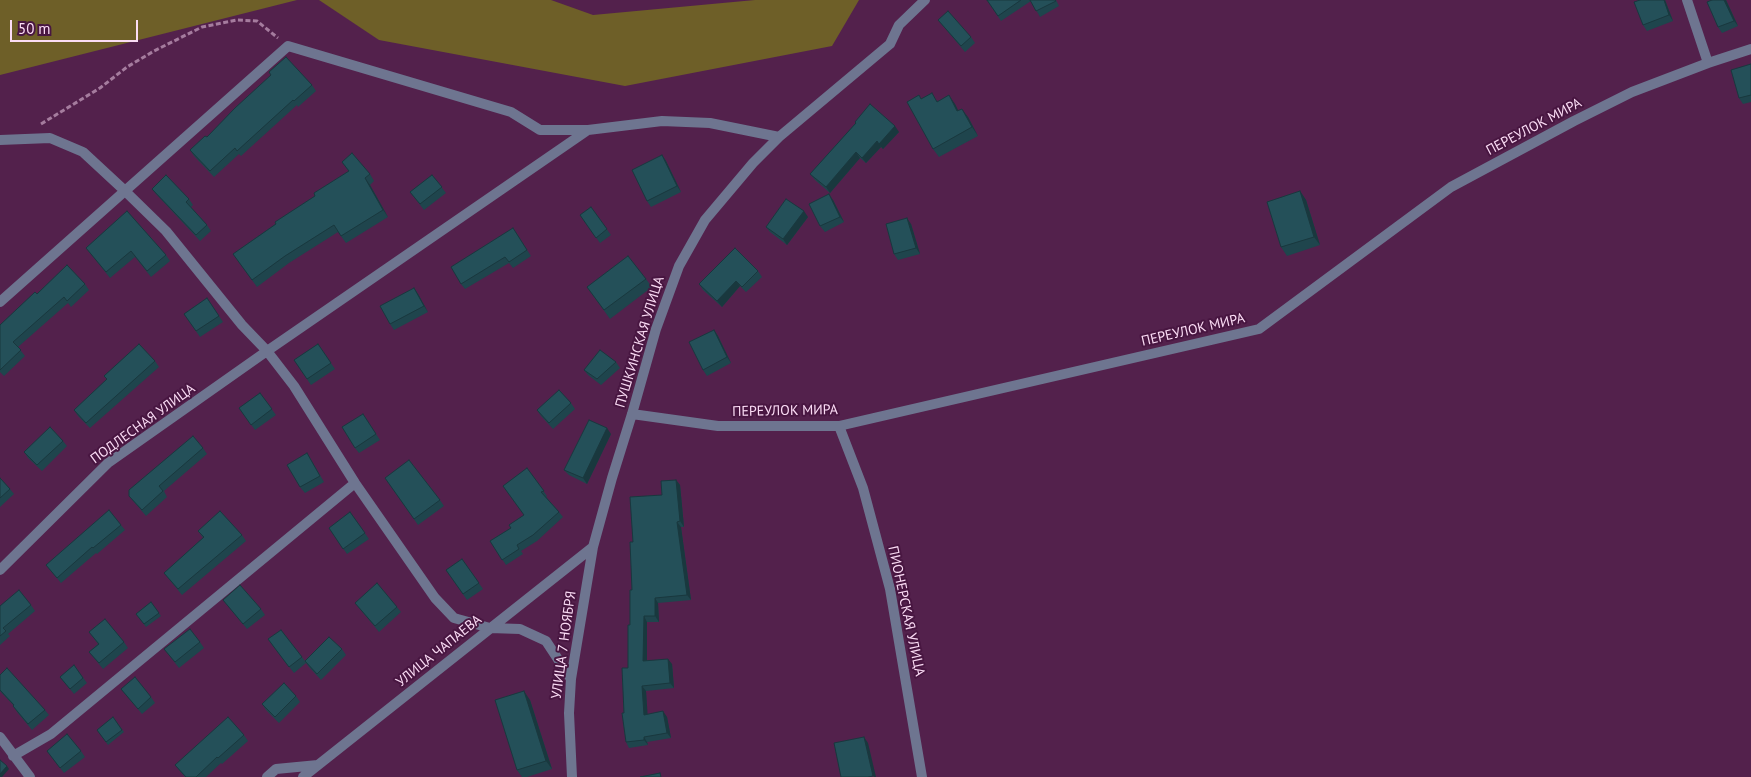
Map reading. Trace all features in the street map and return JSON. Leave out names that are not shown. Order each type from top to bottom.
[{"type":"street","name":"ПУШКИНСКАЯ УЛИЦА","points":[[593,548],[656,329],[679,266],[705,220],[753,163],[779,137],[890,44],[899,25],[925,0]]},
{"type":"street","points":[[1687,0],[1708,63]]},
{"type":"street","points":[[0,302],[288,46],[511,112],[540,130],[588,130],[662,122],[691,122],[710,123],[779,137]]},
{"type":"street","name":"ПЕРЕУЛОК МИРА","points":[[632,414],[718,426],[839,426],[1259,329],[1451,188],[1574,121],[1632,92],[1751,48]]},
{"type":"street","name":"ПОДЛЕСНАЯ УЛИЦА","points":[[0,570],[108,463],[588,130]]},
{"type":"street","points":[[0,140],[50,138],[83,152],[124,190],[166,231],[294,386],[355,483],[435,598],[454,618],[490,628],[520,629],[546,641],[571,679]]},
{"type":"street","name":"ПИОНЕРСКАЯ УЛИЦА","points":[[839,426],[863,488],[890,589],[922,777]]},
{"type":"street","points":[[13,756],[51,734],[355,483]]},
{"type":"street","name":"УЛИЦА ЧАПАЕВА","points":[[303,777],[593,548]]},
{"type":"street","name":"УЛИЦА 7 НОЯБРЯ","points":[[572,777],[569,712],[571,679],[593,548]]},
{"type":"street","points":[[0,737],[30,777]]},
{"type":"street","points":[[267,777],[276,769],[319,765]]},
{"type":"path","points":[[34,126],[42,124],[100,88],[127,67],[154,51],[202,27],[237,20],[257,21],[288,46]]},
{"type":"shaded area","points":[[0,0],[297,0],[0,75]]},
{"type":"shaded area","points":[[319,0],[551,0],[593,15],[755,0],[859,0],[832,46],[625,86],[379,40]]},
{"type":"building","points":[[987,0],[1021,0],[998,16]]},
{"type":"building","points":[[1030,0],[1055,0],[1056,1],[1036,11]]},
{"type":"building","points":[[1640,0],[1664,0],[1669,15],[1643,25],[1634,2]]},
{"type":"building","points":[[1724,0],[1734,21],[1718,27],[1707,2]]},
{"type":"building","points":[[948,11],[971,37],[961,46],[938,20]]},
{"type":"building","points":[[286,57],[312,85],[237,151],[235,148],[210,171],[190,150],[205,136],[207,137],[271,75],[269,72]]},
{"type":"building","points":[[1751,64],[1751,95],[1739,98],[1731,70]]},
{"type":"building","points":[[932,93],[937,102],[949,95],[957,111],[962,109],[972,127],[933,149],[907,102],[919,95],[921,99]]},
{"type":"building","points":[[870,104],[895,126],[879,144],[877,141],[862,158],[856,152],[826,187],[810,174],[856,123]]},
{"type":"building","points":[[352,153],[370,174],[365,178],[383,210],[341,236],[334,225],[285,256],[252,280],[233,254],[276,224],[275,222],[315,196],[314,193],[349,171],[342,162]]},
{"type":"building","points":[[662,155],[677,186],[647,201],[632,170]]},
{"type":"building","points":[[166,175],[189,199],[186,202],[207,225],[196,235],[152,189]]},
{"type":"building","points":[[432,175],[442,187],[420,204],[410,192]]},
{"type":"building","points":[[1300,191],[1314,237],[1281,247],[1267,202]]},
{"type":"building","points":[[829,194],[840,217],[820,226],[809,204]]},
{"type":"building","points":[[786,199],[804,211],[783,239],[766,227]]},
{"type":"building","points":[[591,207],[607,229],[596,238],[580,215]]},
{"type":"building","points":[[127,211],[166,255],[147,271],[131,251],[106,272],[86,248]]},
{"type":"building","points":[[907,218],[916,248],[894,254],[886,224]]},
{"type":"building","points":[[513,228],[527,250],[509,262],[505,257],[461,284],[451,267]]},
{"type":"building","points":[[735,248],[758,271],[742,287],[736,281],[717,301],[699,284]]},
{"type":"building","points":[[628,256],[646,279],[604,310],[587,287]]},
{"type":"building","points":[[67,265],[85,284],[67,301],[64,297],[13,342],[21,350],[0,370],[0,325],[35,292],[37,294]]},
{"type":"building","points":[[414,288],[424,306],[390,324],[380,306]]},
{"type":"building","points":[[207,298],[219,316],[196,331],[184,314]]},
{"type":"building","points":[[714,330],[727,357],[703,370],[689,342]]},
{"type":"building","points":[[139,344],[155,361],[86,423],[74,410],[107,379],[104,376]]},
{"type":"building","points":[[318,344],[331,363],[307,379],[294,360]]},
{"type":"building","points":[[600,350],[616,362],[597,379],[584,370]]},
{"type":"building","points":[[559,390],[571,403],[549,423],[537,410]]},
{"type":"building","points":[[260,393],[272,409],[251,425],[239,408]]},
{"type":"building","points":[[363,414],[376,434],[355,448],[342,427]]},
{"type":"building","points":[[589,420],[607,428],[583,478],[564,470]]},
{"type":"building","points":[[50,427],[63,441],[37,465],[24,452]]},
{"type":"building","points":[[193,436],[203,448],[159,486],[163,491],[142,510],[129,496],[129,490]]},
{"type":"building","points":[[307,453],[320,476],[300,487],[287,465]]},
{"type":"building","points":[[409,460],[440,500],[414,519],[385,478]]},
{"type":"building","points":[[527,468],[544,491],[541,492],[559,512],[533,535],[517,545],[519,549],[502,560],[490,541],[511,528],[509,525],[524,515],[503,486]]},
{"type":"building","points":[[0,478],[10,489],[0,498]]},
{"type":"building","points":[[676,480],[680,521],[677,522],[687,595],[655,598],[655,616],[644,616],[643,661],[668,659],[670,683],[642,686],[644,715],[663,711],[667,733],[644,737],[644,740],[626,742],[622,713],[624,713],[622,668],[628,668],[628,625],[630,625],[630,590],[632,590],[630,542],[633,542],[630,497],[662,495],[661,481]]},
{"type":"building","points":[[109,510],[121,525],[92,547],[57,578],[46,565]]},
{"type":"building","points":[[220,511],[242,535],[178,589],[164,573],[204,537],[198,531]]},
{"type":"building","points":[[350,512],[365,533],[343,549],[329,528]]},
{"type":"building","points":[[462,559],[479,583],[463,594],[446,570]]},
{"type":"building","points":[[377,583],[397,607],[375,626],[355,603]]},
{"type":"building","points":[[240,585],[261,609],[243,624],[223,600]]},
{"type":"building","points":[[19,590],[31,605],[3,628],[6,631],[0,636],[0,606]]},
{"type":"building","points":[[151,602],[159,613],[144,624],[136,614]]},
{"type":"building","points":[[105,619],[124,642],[99,663],[89,652],[99,644],[89,632]]},
{"type":"building","points":[[190,629],[200,642],[175,662],[164,649]]},
{"type":"building","points":[[281,630],[302,657],[289,667],[268,639]]},
{"type":"building","points":[[329,637],[342,649],[317,674],[305,661]]},
{"type":"building","points":[[74,665],[83,678],[70,689],[60,677]]},
{"type":"building","points":[[7,668],[45,710],[28,724],[0,690],[0,675]]},
{"type":"building","points":[[135,677],[151,697],[138,709],[121,689]]},
{"type":"building","points":[[284,683],[296,696],[275,717],[262,704]]},
{"type":"building","points":[[524,691],[546,761],[517,770],[495,700]]},
{"type":"building","points":[[113,717],[122,730],[106,742],[97,730]]},
{"type":"building","points":[[228,717],[244,735],[196,777],[186,777],[175,765]]},
{"type":"building","points":[[67,734],[81,751],[60,768],[47,751]]},
{"type":"building","points":[[864,737],[873,776],[841,777],[834,743]]},
{"type":"building","points":[[0,760],[7,766],[0,774]]},
{"type":"building","points":[[660,773],[661,777],[640,777]]}]
